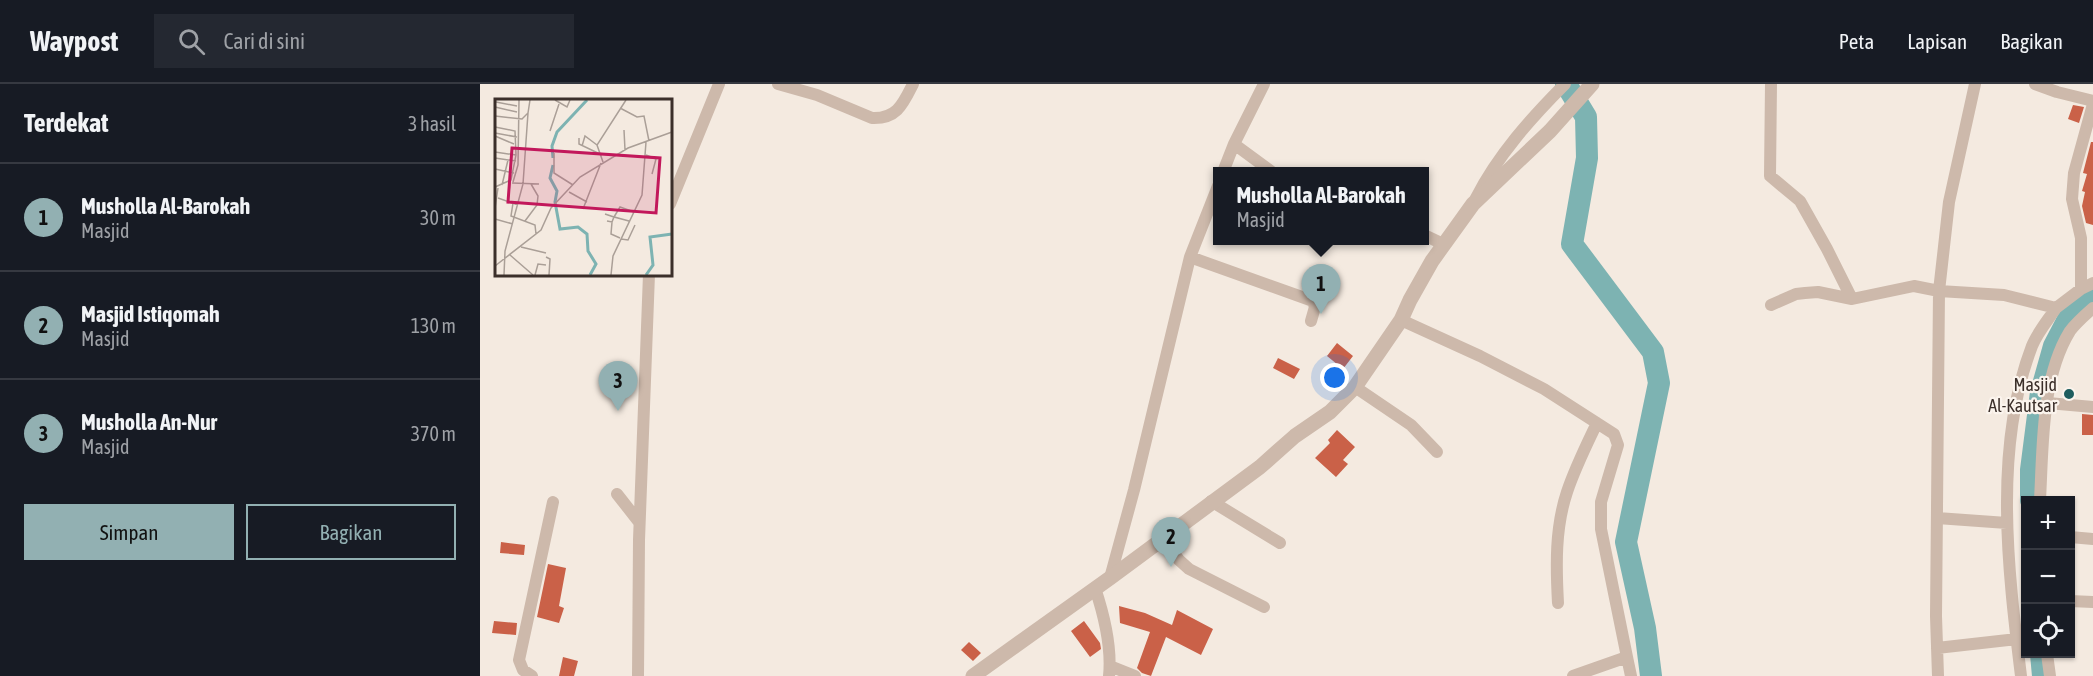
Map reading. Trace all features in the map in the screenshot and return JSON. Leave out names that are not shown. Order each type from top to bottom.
[{"type":"street","points":[[672,199],[719,84]]},
{"type":"street","points":[[778,84],[817,95],[872,118],[880,118],[895,112],[913,84]]},
{"type":"street","points":[[1224,167],[1233,144],[1264,84]]},
{"type":"street","points":[[1473,204],[1487,176],[1502,155],[1542,107],[1565,84]]},
{"type":"street","points":[[973,676],[1110,578],[1260,466],[1295,436],[1330,412],[1355,387],[1401,320],[1443,244],[1473,204],[1550,131],[1592,84]]},
{"type":"street","points":[[1771,84],[1770,176],[1800,201],[1852,299]]},
{"type":"street","points":[[1938,676],[1939,291],[1949,202],[1974,84]]},
{"type":"street","points":[[2021,676],[2007,523],[2012,432],[2020,383],[2033,344],[2056,308],[2087,286],[2082,238],[2072,199],[2074,173],[2093,102],[2035,84]]},
{"type":"street","points":[[1233,144],[1266,167]]},
{"type":"street","points":[[1110,578],[1134,490],[1190,257],[1213,199]]},
{"type":"street","points":[[1429,237],[1443,244]]},
{"type":"street","points":[[1190,257],[1313,301],[1315,307],[1311,321]]},
{"type":"street","points":[[638,676],[639,522],[649,276]]},
{"type":"street","points":[[1771,305],[1796,294],[1818,292],[1852,299],[1914,286],[1939,291],[2004,295],[2056,308]]},
{"type":"street","points":[[2040,496],[2043,442],[2055,362],[2071,330],[2093,308]]},
{"type":"street","points":[[1401,320],[1480,356],[1544,389],[1614,434],[1618,445],[1601,502],[1601,529],[1631,676]]},
{"type":"street","points":[[1355,387],[1411,425],[1437,452]]},
{"type":"street","points":[[2048,403],[2093,407]]},
{"type":"street","points":[[1558,603],[1556,575],[1560,521],[1576,468],[1597,423]]},
{"type":"street","points":[[617,494],[639,522]]},
{"type":"street","points":[[1211,501],[1280,543]]},
{"type":"street","points":[[532,676],[524,670],[519,660],[553,502]]},
{"type":"street","points":[[1937,518],[2007,523]]},
{"type":"street","points":[[2075,537],[2093,539]]},
{"type":"street","points":[[1162,538],[1179,561],[1189,569],[1264,607]]},
{"type":"street","points":[[1095,588],[1102,614],[1109,671],[1135,676]]},
{"type":"street","points":[[2075,601],[2093,602]]},
{"type":"street","points":[[1937,648],[2017,639]]},
{"type":"street","points":[[1574,676],[1627,657]]},
{"type":"street","points":[[2047,658],[2049,676]]},
{"type":"building","points":[[2073,105],[2084,107],[2079,123],[2068,119]]},
{"type":"building","points":[[2091,142],[2093,142],[2093,225],[2086,223],[2082,206],[2085,192],[2082,191],[2087,174],[2083,173]]},
{"type":"building","points":[[1337,343],[1353,356],[1343,369],[1327,356]]},
{"type":"building","points":[[1278,358],[1300,369],[1294,379],[1273,368]]},
{"type":"building","points":[[2082,414],[2093,415],[2093,435],[2082,435]]},
{"type":"building","points":[[1337,430],[1355,447],[1343,460],[1348,464],[1336,477],[1315,458],[1330,443],[1328,440]]},
{"type":"building","points":[[501,542],[525,545],[524,555],[500,553]]},
{"type":"building","points":[[548,564],[566,568],[559,606],[564,608],[559,623],[537,617]]},
{"type":"building","points":[[1119,606],[1145,613],[1172,625],[1177,610],[1213,629],[1201,655],[1166,637],[1151,676],[1142,673],[1137,668],[1150,632],[1120,623]]},
{"type":"building","points":[[494,621],[517,623],[516,635],[492,633]]},
{"type":"building","points":[[1084,621],[1100,643],[1101,649],[1090,657],[1071,631]]},
{"type":"building","points":[[969,642],[981,653],[973,661],[961,650]]},
{"type":"building","points":[[563,657],[578,661],[574,676],[559,676]]},
{"type":"waterway","points":[[1566,84],[1586,117],[1587,158],[1572,244],[1653,352],[1659,383],[1626,542],[1645,628],[1651,676]]},
{"type":"waterway","points":[[2031,496],[2031,470],[2041,392],[2054,346],[2078,300],[2093,293]]},
{"type":"waterway","points":[[2041,658],[2043,676]]},
{"type":"place","name":"Musholla Al-Barokah","points":[[1321,314]]},
{"type":"place","name":"Masjid Al-Kautsar","points":[[2069,394]]},
{"type":"place","name":"Musholla An-Nur","points":[[618,411]]},
{"type":"place","name":"Masjid Istiqomah","points":[[1171,567]]}]
